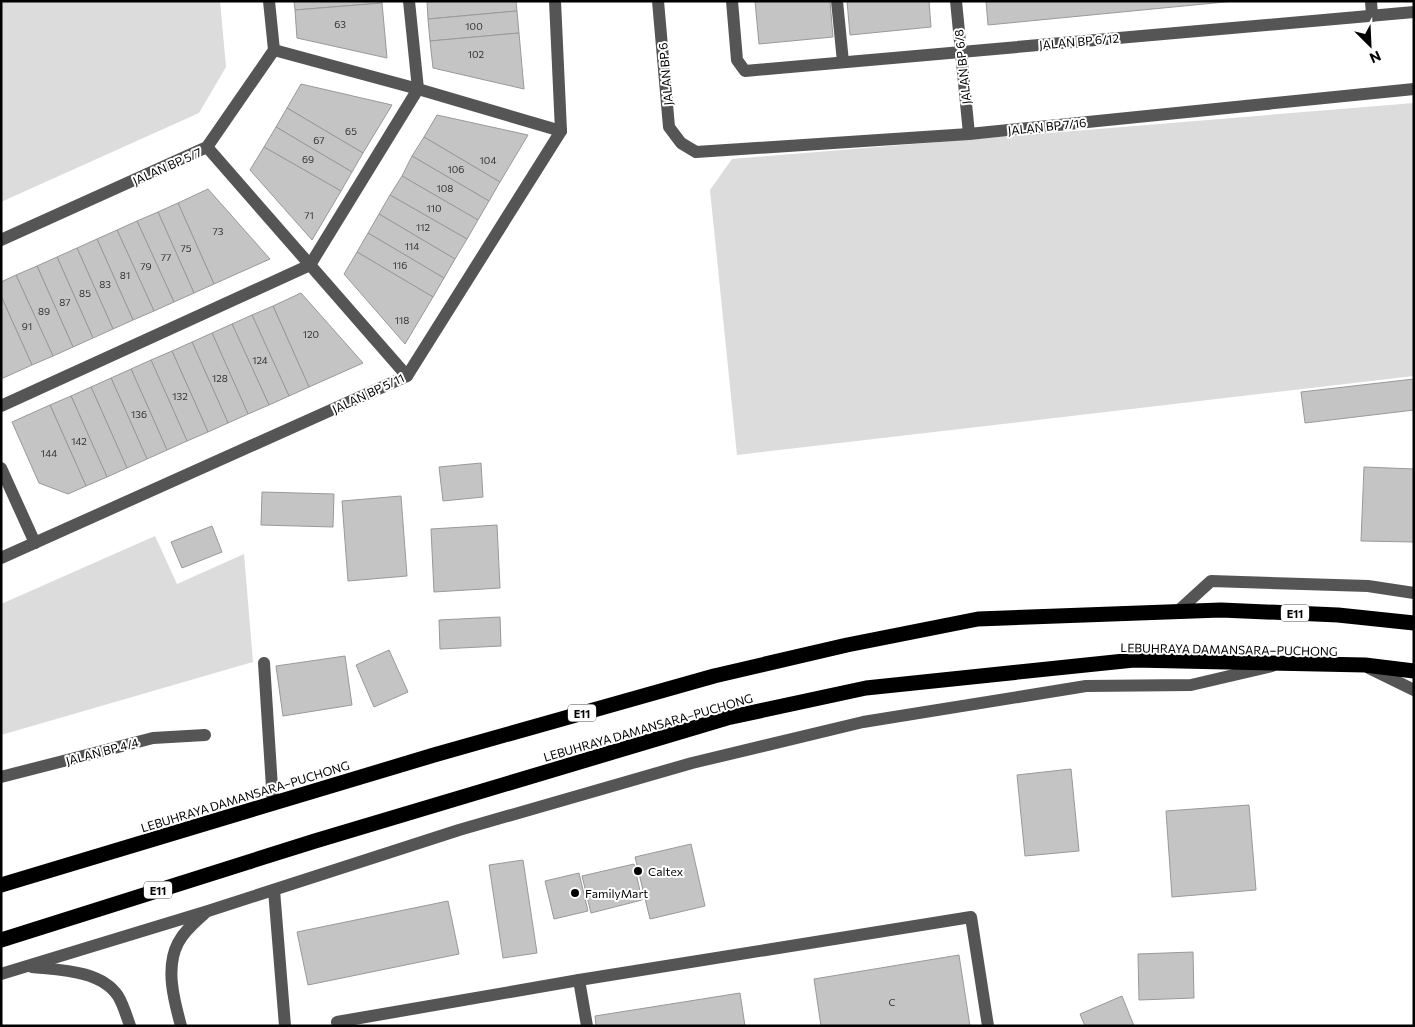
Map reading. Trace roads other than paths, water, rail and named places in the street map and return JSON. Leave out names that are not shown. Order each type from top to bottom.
[{"type":"highway","name":"LEBUHRAYA DAMANSARA–PUCHONG","points":[[1,885],[434,755],[714,676],[847,644],[978,619],[1221,610],[1338,615],[1414,623]]},
{"type":"highway","name":"LEBUHRAYA DAMANSARA–PUCHONG","points":[[1,940],[315,840],[727,718],[866,688],[1124,661],[1365,665],[1414,671]]},
{"type":"street","points":[[269,1],[274,50],[418,89],[561,132],[555,1]]},
{"type":"street","points":[[1,406],[310,265],[418,89],[409,1]]},
{"type":"street","name":"JALAN BP 6","points":[[658,1],[669,127],[681,143]]},
{"type":"street","name":"JALAN BP 6/12","points":[[732,1],[737,60],[745,70],[1414,12]]},
{"type":"street","points":[[837,1],[842,62]]},
{"type":"street","name":"JALAN BP 6/8","points":[[956,1],[969,134]]},
{"type":"street","points":[[1371,1],[1372,16]]},
{"type":"street","name":"JALAN BP 5/7","points":[[1,240],[207,148],[274,50]]},
{"type":"street","name":"JALAN BP 7/16","points":[[681,143],[696,152],[969,134],[1414,89]]},
{"type":"street","name":"JALAN BP 5/11","points":[[1,558],[407,376],[561,132]]},
{"type":"street","points":[[207,148],[407,376]]},
{"type":"street","points":[[1,468],[35,543]]},
{"type":"street","points":[[1177,612],[1212,581],[1368,586],[1414,593]]},
{"type":"street","points":[[264,663],[273,803]]},
{"type":"street","points":[[1,974],[208,911],[459,830],[683,766],[863,722],[1086,686],[1191,685],[1284,664]]},
{"type":"street","points":[[1365,665],[1414,690]]},
{"type":"street","name":"JALAN BP 4/4","points":[[1,777],[153,738],[205,735]]},
{"type":"street","points":[[274,890],[284,1026]]},
{"type":"street","points":[[181,1026],[175,1005],[170,970],[178,943],[191,926],[208,911]]},
{"type":"street","points":[[338,1026],[337,1022],[579,980],[971,917],[988,1026]]},
{"type":"street","points":[[27,966],[66,970],[91,976],[107,985],[118,996],[130,1026]]},
{"type":"street","points":[[579,980],[587,1026]]},
{"type":"place","name":"Caltex","points":[[638,871]]},
{"type":"place","name":"FamilyMart","points":[[575,893]]}]
